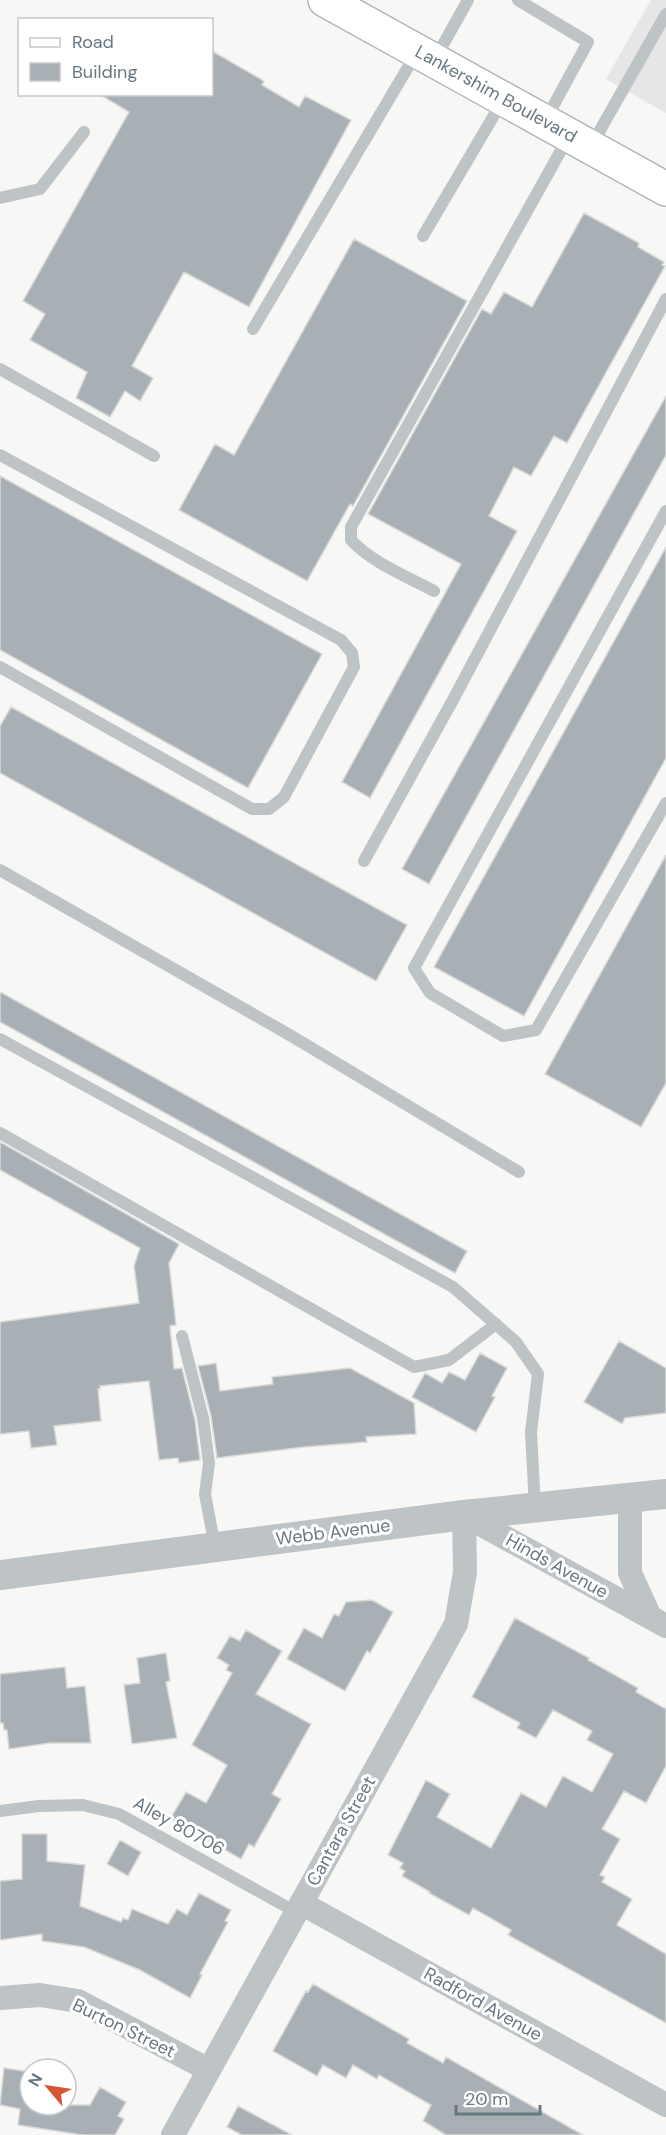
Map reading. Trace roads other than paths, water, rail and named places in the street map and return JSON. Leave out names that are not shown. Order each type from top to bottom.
[{"type":"main road","name":"Lankershim Boulevard","points":[[326,0],[666,189]]},
{"type":"street","name":"Webb Avenue","points":[[0,1575],[464,1515],[666,1494]]},
{"type":"street","name":"Hinds Avenue","points":[[630,1498],[630,1573],[658,1621]]},
{"type":"street","name":"Hinds Avenue","points":[[464,1515],[658,1621]]},
{"type":"street","name":"Cantara Street","points":[[173,2135],[456,1624],[465,1572],[464,1515]]},
{"type":"street","name":"Radford Avenue","points":[[299,1907],[666,2105]]},
{"type":"street","name":"Burton Street","points":[[0,1998],[40,1995],[78,2001],[209,2070]]},
{"type":"lane","points":[[253,329],[426,56],[468,0]]},
{"type":"lane","points":[[518,0],[588,42],[568,134]]},
{"type":"lane","points":[[434,591],[357,546],[351,540],[351,527],[568,134],[666,14]]},
{"type":"lane","points":[[423,236],[503,99]]},
{"type":"lane","points":[[0,198],[40,189],[84,132]]},
{"type":"lane","points":[[364,861],[454,698],[666,299]]},
{"type":"lane","points":[[0,369],[154,456]]},
{"type":"lane","points":[[0,455],[341,640],[352,653],[354,667],[284,797],[269,809],[252,809],[0,667]]},
{"type":"lane","points":[[666,512],[414,968],[430,993],[503,1036],[536,1030],[666,803]]},
{"type":"lane","points":[[0,870],[288,1034],[519,1172]]},
{"type":"lane","points":[[0,1039],[453,1287],[496,1324],[516,1342],[538,1374],[531,1432],[535,1508]]},
{"type":"lane","points":[[0,1133],[414,1366],[449,1360],[496,1324]]},
{"type":"lane","points":[[182,1336],[203,1418],[209,1463],[205,1494],[215,1547]]},
{"type":"lane","name":"Alley 80706","points":[[0,1811],[39,1806],[83,1805],[119,1814],[299,1907]]}]
